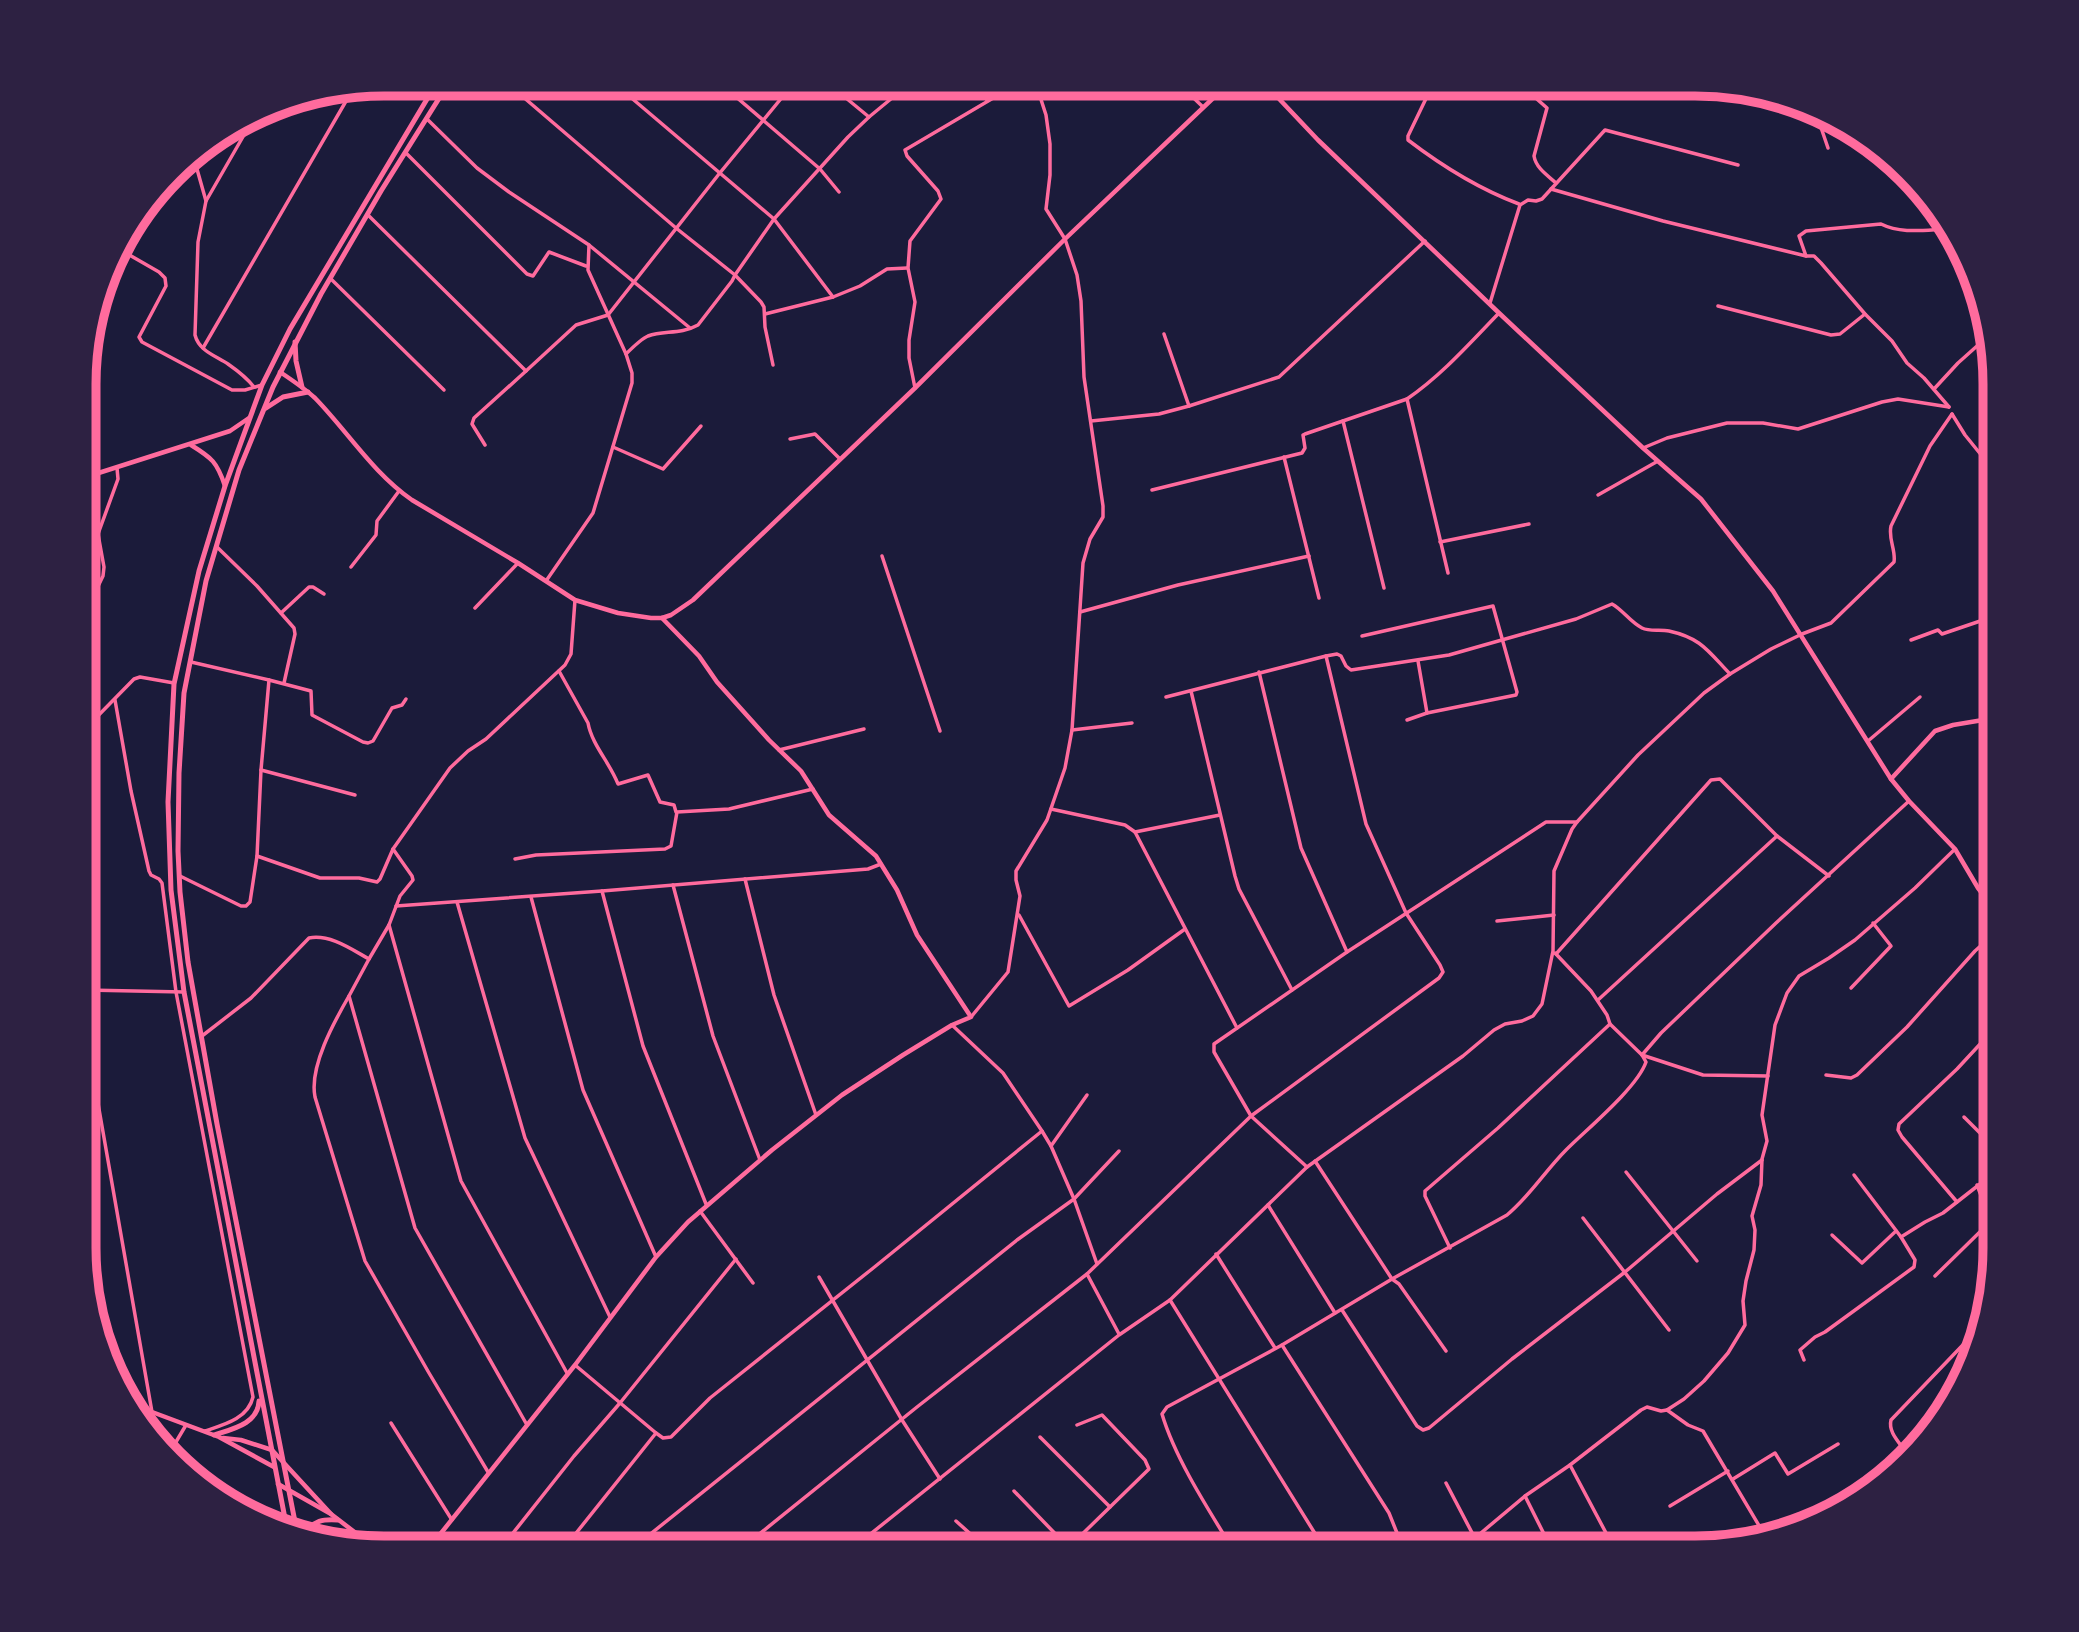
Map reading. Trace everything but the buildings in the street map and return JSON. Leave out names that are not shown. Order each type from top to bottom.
[{"type":"highway","points":[[285,1518],[184,992],[171,890],[168,802],[174,684],[199,571],[225,486],[262,385],[297,317],[429,96]]},
{"type":"highway","points":[[295,1521],[200,1038],[188,962],[178,850],[184,693],[206,581],[239,470],[280,371],[368,215],[440,96]]},
{"type":"highway","points":[[264,410],[283,397],[305,390],[296,360],[295,341]]},
{"type":"highway","points":[[216,1436],[250,1420],[258,1410],[260,1391]]},
{"type":"highway","points":[[311,1526],[318,1521],[338,1520]]},
{"type":"street","points":[[522,96],[735,275],[761,302],[773,365]]},
{"type":"street","points":[[629,96],[774,219],[833,297]]},
{"type":"street","points":[[735,96],[820,169],[839,192]]},
{"type":"street","points":[[485,445],[473,428],[472,421],[576,325],[608,315],[783,96]]},
{"type":"street","points":[[844,96],[869,117]]},
{"type":"street","points":[[626,354],[647,336],[691,328],[702,320],[774,219],[869,117],[894,96]]},
{"type":"street","points":[[984,96],[987,101]]},
{"type":"street","points":[[915,388],[909,358],[915,302],[908,268],[910,241],[941,200],[938,191],[907,156],[905,150],[996,96]]},
{"type":"street","points":[[439,1536],[656,1257],[688,1222],[842,1095],[952,1025],[971,1017],[1008,972],[1020,896],[1016,871],[1048,820],[1065,768],[1072,730],[1083,563],[1090,539],[1103,517],[1084,377],[1081,301],[1077,275],[1065,239],[1046,209],[1050,144],[1040,96]]},
{"type":"street","points":[[1192,96],[1203,107]]},
{"type":"street","points":[[280,371],[305,390],[399,491],[575,600],[618,613],[662,618],[680,610],[693,600],[1215,96]]},
{"type":"street","points":[[1276,96],[1318,140],[1499,313],[1701,499],[1773,591],[1891,779],[1955,849],[1983,894]]},
{"type":"street","points":[[1428,96],[1408,140],[1459,174],[1497,196],[1520,205]]},
{"type":"street","points":[[1533,96],[1546,108],[1534,161],[1556,183]]},
{"type":"street","points":[[203,348],[347,99]]},
{"type":"street","points":[[426,118],[477,168],[589,245],[691,328]]},
{"type":"street","points":[[1820,125],[1828,148]]},
{"type":"street","points":[[1490,303],[1520,205],[1528,200],[1542,200],[1605,130],[1738,165]]},
{"type":"street","points":[[246,132],[206,201],[198,242],[195,335],[203,348],[237,371],[254,387]]},
{"type":"street","points":[[405,152],[527,274],[534,276],[548,252],[587,267]]},
{"type":"street","points":[[196,166],[206,201]]},
{"type":"street","points":[[1551,189],[1663,221],[1814,256],[1892,341],[1907,363],[1934,389],[1983,457]]},
{"type":"street","points":[[368,215],[526,372]]},
{"type":"street","points":[[1806,256],[1799,236],[1807,231],[1881,224],[1899,230],[1937,229]]},
{"type":"street","points":[[1090,421],[1159,414],[1189,407],[1279,377],[1425,241]]},
{"type":"street","points":[[546,581],[593,513],[632,383],[626,354],[587,267],[589,245]]},
{"type":"street","points":[[128,254],[159,272],[166,286],[139,337],[142,342],[232,390],[245,390],[262,385]]},
{"type":"street","points":[[765,314],[833,297],[860,286],[887,269],[908,268]]},
{"type":"street","points":[[331,279],[444,390]]},
{"type":"street","points":[[1718,306],[1831,335],[1840,334],[1865,314]]},
{"type":"street","points":[[1152,490],[1305,451],[1303,435],[1407,399],[1449,365],[1499,313]]},
{"type":"street","points":[[1164,334],[1189,407]]},
{"type":"street","points":[[1934,389],[1979,343]]},
{"type":"street","points":[[1407,399],[1448,573]]},
{"type":"street","points":[[1643,448],[1667,438],[1727,423],[1763,423],[1798,429],[1898,399],[1949,407]]},
{"type":"street","points":[[867,1536],[1119,1335],[1170,1300],[1307,1167],[1463,1056],[1494,1030],[1534,1016],[1542,1004],[1555,953],[1554,871],[1572,829],[1630,764],[1704,693],[1771,649],[1831,623],[1894,562],[1891,526],[1930,446],[1952,414]]},
{"type":"street","points":[[96,474],[230,431],[250,417]]},
{"type":"street","points":[[1343,421],[1384,588]]},
{"type":"street","points":[[613,447],[663,470],[701,426]]},
{"type":"street","points":[[790,439],[815,434],[840,459]]},
{"type":"street","points":[[190,445],[211,457],[225,486]]},
{"type":"street","points":[[1284,457],[1319,598]]},
{"type":"street","points":[[1598,495],[1658,461]]},
{"type":"street","points":[[96,590],[104,567],[98,534],[118,479],[117,468]]},
{"type":"street","points":[[351,567],[376,535],[377,522],[399,491]]},
{"type":"street","points":[[1440,542],[1528,524]]},
{"type":"street","points":[[217,547],[257,586],[295,631],[284,683]]},
{"type":"street","points":[[882,556],[940,731]]},
{"type":"street","points":[[1080,612],[1178,585],[1308,556]]},
{"type":"street","points":[[474,608],[518,563]]},
{"type":"street","points":[[281,613],[309,587],[324,594]]},
{"type":"street","points":[[257,856],[320,878],[359,878],[374,883],[380,879],[393,849],[458,759],[486,739],[565,665],[571,654],[575,600]]},
{"type":"street","points":[[1166,697],[1337,654],[1352,670],[1418,661],[1503,641],[1576,619],[1612,604],[1640,628],[1665,629],[1695,639],[1730,674]]},
{"type":"street","points":[[1362,636],[1490,606],[1494,609],[1516,695],[1427,713],[1407,720]]},
{"type":"street","points":[[662,618],[699,656],[717,682],[801,771],[829,815],[873,851],[897,890],[917,935],[971,1017]]},
{"type":"street","points":[[1911,640],[1938,630],[1942,634],[1983,620]]},
{"type":"street","points":[[758,1536],[1087,1274],[1251,1116],[1439,978],[1443,972],[1406,914],[1366,824],[1326,656]]},
{"type":"street","points":[[1418,661],[1427,713]]},
{"type":"street","points":[[189,662],[311,691],[311,710],[316,718],[368,743],[373,741],[392,708],[402,705],[406,699]]},
{"type":"street","points":[[515,859],[536,855],[665,849],[671,846],[677,812],[674,805],[660,802],[648,775],[618,784],[559,671]]},
{"type":"street","points":[[1259,672],[1301,848],[1347,952]]},
{"type":"street","points":[[96,718],[137,677],[174,684]]},
{"type":"street","points":[[180,876],[241,906],[250,902],[257,856],[269,680]]},
{"type":"street","points":[[1191,691],[1239,888],[1293,990]]},
{"type":"street","points":[[1868,741],[1920,697]]},
{"type":"street","points":[[115,699],[131,791],[149,871],[162,883],[176,992],[253,1397],[251,1405],[235,1420],[202,1431]]},
{"type":"street","points":[[1891,779],[1935,731],[1983,720]]},
{"type":"street","points":[[1072,730],[1132,723]]},
{"type":"street","points":[[779,750],[864,729]]},
{"type":"street","points":[[261,769],[355,795]]},
{"type":"street","points":[[1555,953],[1711,780],[1720,779],[1777,836],[1829,876]]},
{"type":"street","points":[[677,812],[729,809],[813,789]]},
{"type":"street","points":[[1642,1055],[1670,1024],[1776,923],[1909,801]]},
{"type":"street","points":[[1051,809],[1125,825],[1135,832],[1237,1028]]},
{"type":"street","points":[[1135,832],[1220,814]]},
{"type":"street","points":[[1307,1167],[1251,1116],[1214,1052],[1214,1044],[1347,952],[1546,822],[1577,822]]},
{"type":"street","points":[[1598,1000],[1777,836]]},
{"type":"street","points":[[393,849],[413,880],[400,896],[389,925],[330,1030],[314,1079],[315,1097],[365,1261],[488,1472]]},
{"type":"street","points":[[1477,1536],[1525,1496],[1641,1410],[1647,1407],[1667,1410],[1684,1399],[1728,1353],[1745,1325],[1743,1301],[1754,1250],[1755,1230],[1752,1216],[1761,1185],[1762,1159],[1767,1141],[1762,1115],[1775,1025],[1787,993],[1799,976],[1829,958],[1873,923],[1955,849]]},
{"type":"street","points":[[396,906],[869,869],[881,864]]},
{"type":"street","points":[[745,879],[774,995],[816,1115]]},
{"type":"street","points":[[673,885],[713,1037],[760,1160]]},
{"type":"street","points":[[602,891],[643,1046],[706,1205]]},
{"type":"street","points":[[531,896],[583,1090],[656,1257]]},
{"type":"street","points":[[457,902],[524,1138],[610,1317]]},
{"type":"street","points":[[1018,914],[1069,1006],[1128,970],[1185,929]]},
{"type":"street","points":[[1497,921],[1554,915]]},
{"type":"street","points":[[1851,988],[1891,946],[1873,923]]},
{"type":"street","points":[[389,925],[461,1181],[567,1373]]},
{"type":"street","points":[[200,1038],[251,998],[309,938],[334,941],[369,959]]},
{"type":"street","points":[[1825,1074],[1852,1079],[1857,1075],[1907,1027],[1983,944]]},
{"type":"street","points":[[1226,1536],[1184,1464],[1162,1414],[1167,1407],[1282,1345],[1392,1279],[1507,1215],[1520,1204],[1564,1152],[1643,1072],[1646,1062],[1642,1055],[1610,1024],[1598,1000],[1555,953]]},
{"type":"street","points":[[96,990],[184,992]]},
{"type":"street","points":[[349,996],[415,1228],[527,1425]]},
{"type":"street","points":[[1450,1248],[1425,1191],[1498,1128],[1610,1024]]},
{"type":"street","points":[[952,1025],[1003,1073],[1042,1131],[1074,1199],[1097,1264]]},
{"type":"street","points":[[1957,1202],[1898,1130],[1899,1124],[1983,1040]]},
{"type":"street","points":[[1642,1055],[1703,1074],[1768,1076]]},
{"type":"street","points":[[96,1092],[152,1412]]},
{"type":"street","points":[[1051,1146],[1087,1096]]},
{"type":"street","points":[[1964,1117],[1983,1136]]},
{"type":"street","points":[[575,1364],[656,1433],[663,1438],[671,1437],[710,1398],[1042,1131]]},
{"type":"street","points":[[648,1536],[1017,1240],[1074,1199],[1118,1151]]},
{"type":"street","points":[[1342,1310],[1417,1426],[1423,1430],[1429,1428],[1762,1159]]},
{"type":"street","points":[[1315,1161],[1392,1279],[1399,1284],[1446,1351]]},
{"type":"street","points":[[1626,1172],[1697,1261]]},
{"type":"street","points":[[1804,1360],[1800,1350],[1805,1344],[1914,1267],[1915,1261],[1901,1237],[1854,1175]]},
{"type":"street","points":[[1901,1237],[1943,1213],[1983,1181]]},
{"type":"street","points":[[1977,1185],[1983,1199]]},
{"type":"street","points":[[1268,1205],[1335,1314]]},
{"type":"street","points":[[700,1211],[752,1283]]},
{"type":"street","points":[[1583,1218],[1669,1330]]},
{"type":"street","points":[[1832,1235],[1862,1263],[1896,1231]]},
{"type":"street","points":[[1935,1276],[1983,1232]]},
{"type":"street","points":[[1216,1254],[1275,1348]]},
{"type":"street","points":[[511,1536],[736,1259]]},
{"type":"street","points":[[1087,1274],[1119,1335]]},
{"type":"street","points":[[819,1277],[902,1420],[940,1479]]},
{"type":"street","points":[[1170,1300],[1316,1536]]},
{"type":"street","points":[[1902,1447],[1891,1431],[1891,1420],[1967,1341]]},
{"type":"street","points":[[1282,1345],[1390,1513],[1399,1536]]},
{"type":"street","points":[[1667,1410],[1688,1425],[1703,1431],[1761,1528]]},
{"type":"street","points":[[147,1411],[216,1436],[274,1466]]},
{"type":"street","points":[[1077,1425],[1102,1415],[1149,1465],[1148,1472],[1081,1536]]},
{"type":"street","points":[[391,1423],[453,1520]]},
{"type":"street","points":[[171,1441],[176,1443],[186,1425]]},
{"type":"street","points":[[574,1536],[656,1433]]},
{"type":"street","points":[[216,1436],[241,1440],[272,1450],[331,1514],[357,1534]]},
{"type":"street","points":[[1040,1437],[1111,1508]]},
{"type":"street","points":[[1733,1479],[1775,1453],[1788,1474],[1838,1444]]},
{"type":"street","points":[[1570,1465],[1608,1536]]},
{"type":"street","points":[[1670,1506],[1728,1471]]},
{"type":"street","points":[[278,1483],[331,1514]]},
{"type":"street","points":[[1446,1483],[1474,1536]]},
{"type":"street","points":[[1014,1491],[1058,1536]]},
{"type":"street","points":[[1525,1496],[1545,1536]]},
{"type":"street","points":[[956,1521],[973,1536]]},
{"type":"waterway","points":[[1864,1480],[1886,1459],[1890,1459]]}]
